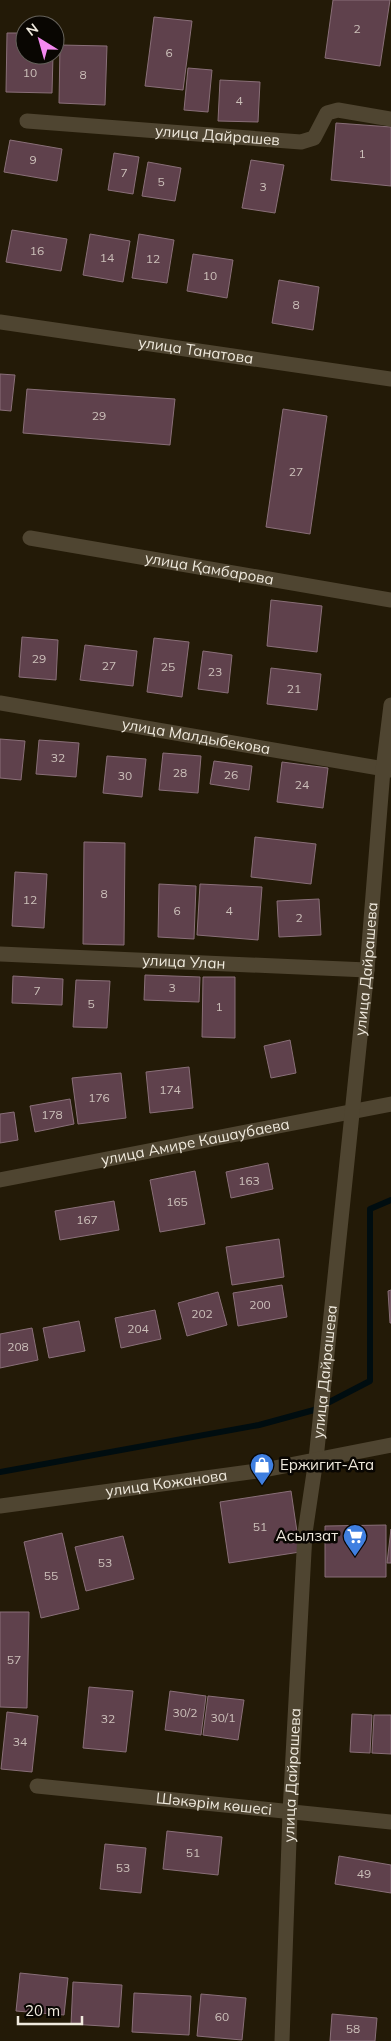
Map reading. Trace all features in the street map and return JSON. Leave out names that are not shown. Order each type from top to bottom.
[{"type":"street","name":"улица Дайрашев","points":[[28,120],[301,142],[314,138],[327,113],[338,110],[391,118]]},
{"type":"street","name":"улица Танатова","points":[[0,322],[391,379]]},
{"type":"street","name":"улица Қамбарова","points":[[30,538],[391,600]]},
{"type":"street","name":"улица Малдыбекова","points":[[0,703],[387,770]]},
{"type":"street","name":"улица Дайрашева","points":[[282,2041],[290,1812],[305,1533],[316,1459],[387,770],[391,705]]},
{"type":"street","name":"улица Улан","points":[[0,954],[366,970]]},
{"type":"street","name":"улица Амире Кашаубаева","points":[[0,1180],[391,1104]]},
{"type":"street","name":"улица Кожанова","points":[[0,1506],[264,1470],[391,1445]]},
{"type":"street","name":"Шәкәрім көшесі","points":[[37,1786],[391,1822]]},
{"type":"building","points":[[333,0],[390,0],[380,66],[325,58]]},
{"type":"building","points":[[154,17],[192,21],[183,90],[145,86]]},
{"type":"building","points":[[7,33],[15,33],[15,65],[53,65],[52,93],[6,92]]},
{"type":"building","points":[[65,45],[107,46],[105,105],[59,103],[60,65],[65,65]]},
{"type":"building","points":[[188,68],[212,70],[208,112],[184,110]]},
{"type":"building","points":[[220,80],[260,82],[258,122],[218,121]]},
{"type":"building","points":[[336,123],[391,127],[391,186],[331,180]]},
{"type":"building","points":[[10,140],[62,149],[57,181],[4,172]]},
{"type":"building","points":[[114,153],[139,157],[133,194],[108,190]]},
{"type":"building","points":[[251,160],[284,165],[275,213],[242,208]]},
{"type":"building","points":[[148,162],[181,168],[175,201],[142,196]]},
{"type":"building","points":[[12,230],[67,239],[61,271],[6,262]]},
{"type":"building","points":[[90,234],[130,241],[123,282],[83,275]]},
{"type":"building","points":[[139,234],[174,240],[167,283],[132,278]]},
{"type":"building","points":[[193,254],[233,260],[227,298],[187,291]]},
{"type":"building","points":[[279,280],[319,287],[313,330],[272,323]]},
{"type":"building","points":[[0,374],[15,375],[11,411],[0,410]]},
{"type":"building","points":[[27,389],[175,399],[170,445],[23,433]]},
{"type":"building","points":[[283,409],[327,416],[310,534],[266,527]]},
{"type":"building","points":[[271,600],[322,606],[317,652],[267,646]]},
{"type":"building","points":[[22,637],[58,640],[56,680],[19,677]]},
{"type":"building","points":[[154,638],[189,642],[182,697],[147,692]]},
{"type":"building","points":[[85,645],[137,651],[133,686],[80,680]]},
{"type":"building","points":[[203,651],[232,655],[228,693],[198,689]]},
{"type":"building","points":[[271,668],[321,674],[317,710],[267,704]]},
{"type":"building","points":[[0,739],[25,741],[21,780],[0,778]]},
{"type":"building","points":[[39,740],[79,743],[76,777],[36,774]]},
{"type":"building","points":[[163,753],[201,756],[198,793],[159,790]]},
{"type":"building","points":[[107,756],[146,759],[142,797],[103,793]]},
{"type":"building","points":[[214,761],[252,766],[249,790],[210,784]]},
{"type":"building","points":[[282,762],[328,768],[323,808],[277,802]]},
{"type":"building","points":[[255,837],[316,844],[311,884],[251,877]]},
{"type":"building","points":[[84,842],[125,843],[124,945],[83,944]]},
{"type":"building","points":[[15,872],[47,874],[44,928],[12,926]]},
{"type":"building","points":[[159,884],[196,886],[194,939],[158,937]]},
{"type":"building","points":[[200,884],[262,887],[258,940],[197,935]]},
{"type":"building","points":[[319,899],[321,935],[279,937],[277,901]]},
{"type":"building","points":[[145,975],[200,977],[199,1002],[144,1000]]},
{"type":"building","points":[[13,976],[63,979],[62,1005],[12,1003]]},
{"type":"building","points":[[203,977],[235,977],[235,1038],[202,1037]]},
{"type":"building","points":[[76,980],[110,981],[107,1028],[73,1027]]},
{"type":"building","points":[[290,1040],[296,1073],[271,1078],[264,1046]]},
{"type":"building","points":[[189,1067],[193,1108],[150,1113],[146,1072]]},
{"type":"building","points":[[121,1073],[126,1118],[78,1124],[72,1078]]},
{"type":"building","points":[[70,1099],[74,1124],[35,1132],[30,1106]]},
{"type":"building","points":[[14,1112],[18,1140],[0,1143],[0,1114]]},
{"type":"building","points":[[268,1163],[273,1189],[231,1198],[226,1172]]},
{"type":"building","points":[[195,1171],[205,1224],[160,1232],[150,1180]]},
{"type":"building","points":[[114,1201],[119,1230],[60,1240],[55,1211]]},
{"type":"building","points":[[279,1239],[284,1277],[232,1285],[226,1247]]},
{"type":"building","points":[[282,1285],[287,1317],[238,1326],[233,1293]]},
{"type":"building","points":[[391,1290],[391,1323],[390,1323],[388,1291]]},
{"type":"building","points":[[218,1292],[227,1325],[187,1336],[178,1303]]},
{"type":"building","points":[[155,1310],[161,1339],[121,1348],[115,1318]]},
{"type":"building","points":[[79,1321],[85,1351],[49,1358],[43,1328]]},
{"type":"building","points":[[32,1328],[38,1360],[0,1368],[0,1334]]},
{"type":"building","points":[[291,1491],[300,1552],[229,1563],[220,1502]]},
{"type":"building","points":[[386,1525],[386,1577],[325,1577],[325,1526]]},
{"type":"building","points":[[391,1529],[391,1563],[387,1563]]},
{"type":"building","points":[[62,1533],[79,1609],[41,1618],[24,1542]]},
{"type":"building","points":[[123,1536],[134,1579],[86,1591],[75,1547]]},
{"type":"building","points":[[0,1612],[29,1612],[27,1708],[0,1707]]},
{"type":"building","points":[[89,1687],[133,1691],[126,1752],[83,1748]]},
{"type":"building","points":[[170,1691],[206,1696],[201,1735],[165,1730]]},
{"type":"building","points":[[208,1696],[244,1700],[238,1740],[203,1735]]},
{"type":"building","points":[[7,1712],[38,1716],[32,1772],[1,1769]]},
{"type":"building","points":[[352,1714],[372,1715],[370,1753],[350,1752]]},
{"type":"building","points":[[374,1715],[391,1715],[391,1754],[372,1753]]},
{"type":"building","points":[[167,1831],[222,1837],[218,1875],[163,1869]]},
{"type":"building","points":[[105,1844],[146,1848],[141,1893],[100,1889]]},
{"type":"building","points":[[339,1856],[391,1865],[391,1893],[335,1884]]},
{"type":"building","points":[[20,1973],[68,1978],[64,2015],[16,2011]]},
{"type":"building","points":[[73,1982],[122,1985],[119,2027],[71,2024]]},
{"type":"building","points":[[134,1993],[191,1996],[189,2035],[132,2032]]},
{"type":"building","points":[[201,1994],[246,1998],[242,2040],[197,2036]]},
{"type":"building","points":[[332,2014],[377,2018],[375,2041],[330,2041]]},
{"type":"waterway","points":[[0,1472],[259,1425],[314,1410],[370,1381],[370,1209],[391,1200]]},
{"type":"place","name":"Ержигит-Ата","points":[[262,1486]]},
{"type":"place","name":"Асылзат","points":[[355,1557]]}]
